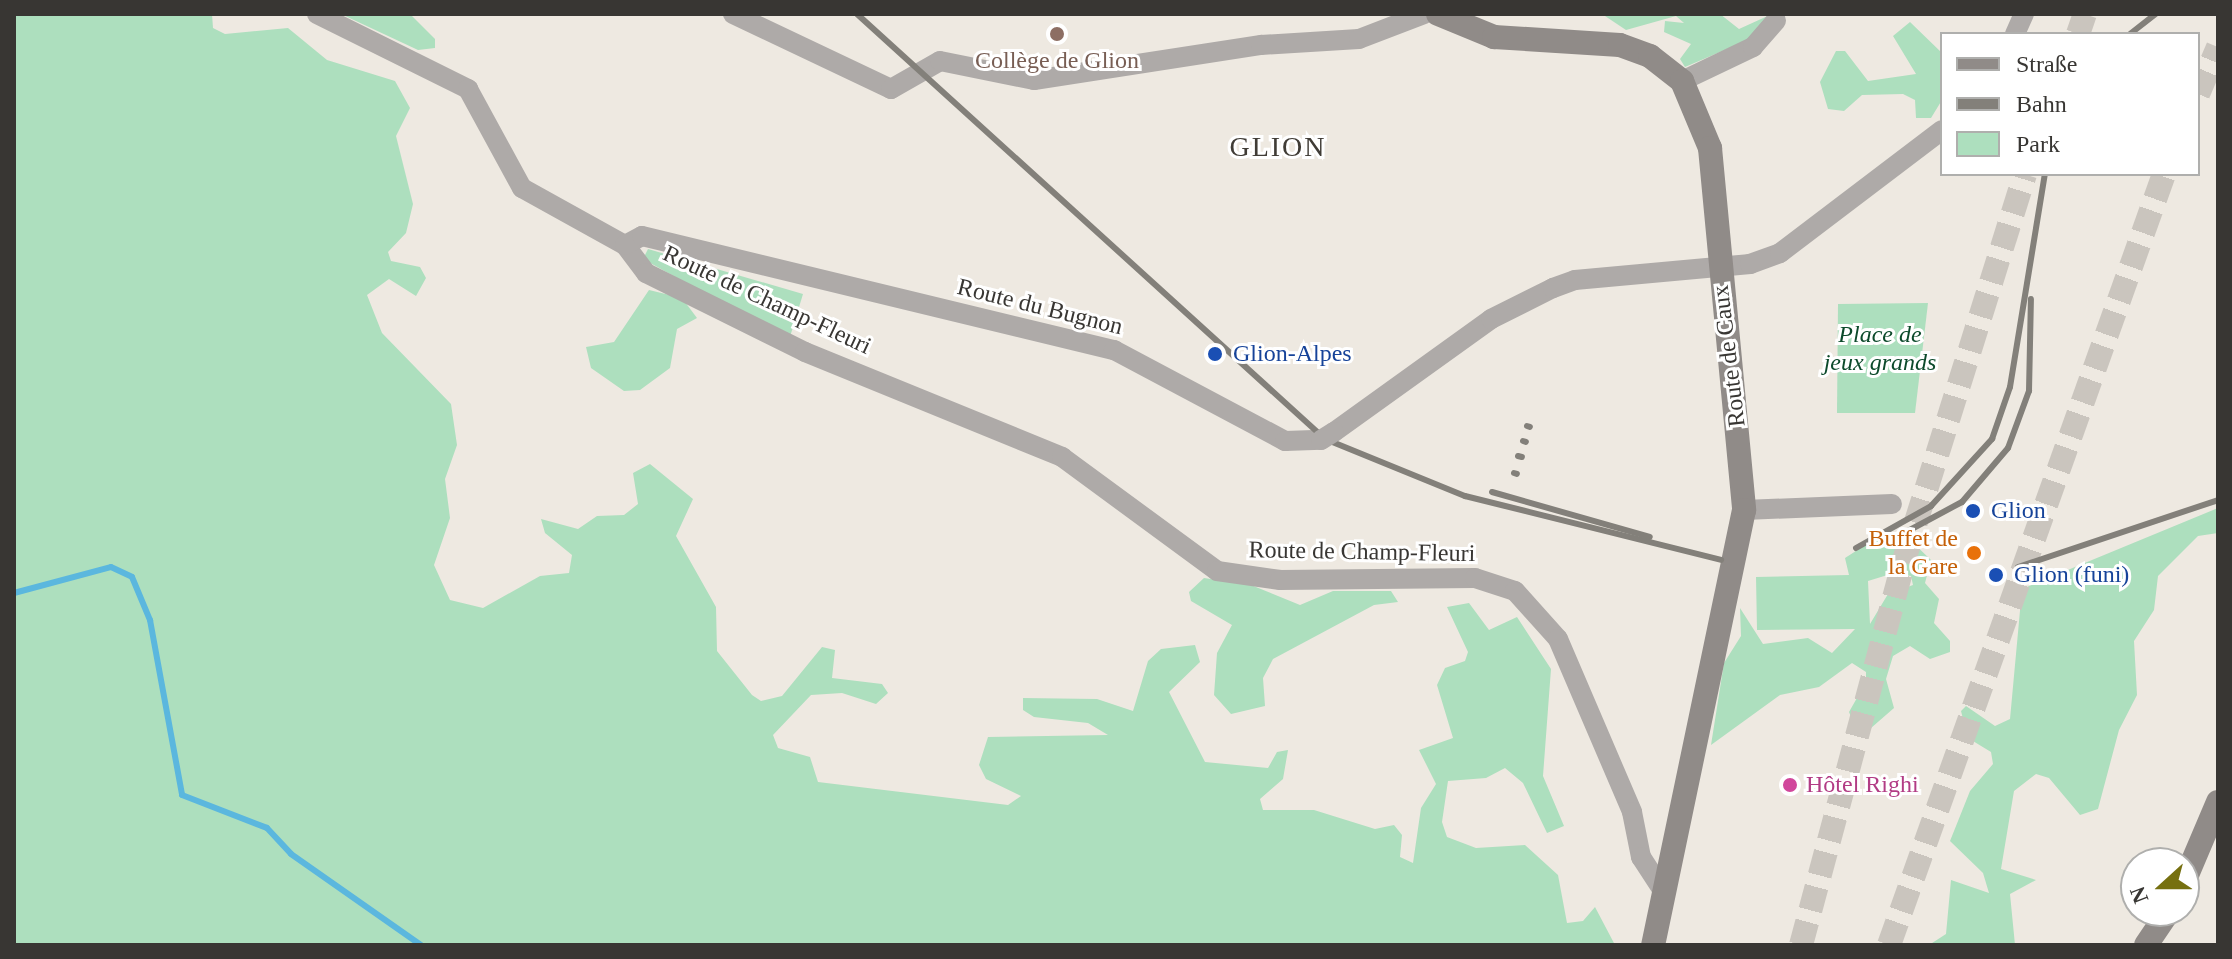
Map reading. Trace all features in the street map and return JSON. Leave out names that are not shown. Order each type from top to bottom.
[{"type":"street","points":[[317,14],[468,89],[522,188],[625,245]]},
{"type":"street","points":[[733,14],[891,89],[940,61],[1034,80],[1261,45],[1359,39],[1424,14]]},
{"type":"street","name":"Route de Caux","points":[[1438,14],[1494,37],[1620,45],[1650,56],[1682,81],[1710,148],[1744,510],[1662,889],[1653,945]]},
{"type":"street","points":[[1682,81],[1753,47],[1776,21]]},
{"type":"street","name":"Route du Bugnon","points":[[625,245],[642,236],[1114,350],[1279,439],[1316,441],[1491,319],[1553,288],[1719,268],[1793,246],[1940,132]]},
{"type":"street","name":"Route de Champ-Fleuri","points":[[625,245],[646,273],[805,352],[1062,457],[1217,571],[1280,580],[1475,578],[1515,591],[1558,639],[1632,812],[1641,857],[1662,889]]},
{"type":"street","points":[[1744,510],[1892,504]]},
{"type":"street","points":[[2199,847],[2218,802]]},
{"type":"street","points":[[2146,945],[2158,927]]},
{"type":"green space","points":[[14,14],[212,14],[213,28],[225,34],[288,28],[327,60],[395,81],[410,108],[396,136],[413,204],[406,233],[388,252],[391,261],[420,267],[426,278],[416,296],[389,279],[367,295],[382,333],[451,404],[457,445],[445,479],[450,518],[434,565],[450,600],[483,608],[540,576],[569,573],[572,555],[545,533],[541,519],[578,529],[597,516],[624,515],[638,504],[633,473],[650,464],[693,499],[676,536],[716,607],[717,651],[752,695],[761,701],[782,696],[822,647],[835,650],[832,678],[882,684],[888,693],[876,704],[842,693],[811,695],[773,735],[778,748],[810,757],[818,782],[1008,805],[1021,796],[986,779],[979,765],[988,737],[1108,735],[1088,723],[1034,717],[1023,710],[1023,698],[1097,699],[1133,711],[1148,661],[1161,649],[1195,645],[1200,662],[1169,692],[1205,762],[1268,768],[1277,752],[1288,750],[1283,779],[1260,799],[1263,810],[1314,810],[1375,829],[1394,825],[1402,835],[1400,857],[1413,863],[1421,808],[1436,784],[1419,750],[1453,738],[1437,685],[1445,668],[1465,661],[1468,652],[1447,607],[1469,603],[1489,630],[1517,617],[1551,669],[1543,776],[1564,826],[1547,833],[1523,783],[1505,768],[1486,778],[1448,781],[1442,822],[1447,837],[1476,848],[1525,845],[1558,875],[1567,923],[1583,921],[1595,907],[1615,945],[14,945]]},
{"type":"green space","points":[[341,14],[410,14],[435,39],[435,48],[418,50]]},
{"type":"green space","points":[[1602,14],[1720,14],[1739,29],[1772,14],[1748,40],[1685,67],[1680,59],[1691,44],[1664,32],[1665,21],[1684,23],[1676,16],[1626,30]]},
{"type":"green space","points":[[1910,22],[1940,51],[1940,103],[1931,118],[1916,118],[1915,100],[1903,94],[1862,95],[1844,111],[1828,109],[1820,82],[1836,51],[1845,51],[1868,81],[1916,74],[1893,36]]},
{"type":"green space","points":[[648,249],[803,294],[789,340],[643,259]]},
{"type":"green space","points":[[649,290],[682,298],[697,318],[677,329],[670,368],[640,390],[624,391],[591,368],[586,347],[614,342]]},
{"type":"green space","name":"Place de jeux grands","points":[[1928,303],[1915,413],[1837,413],[1838,304]]},
{"type":"green space","points":[[2218,508],[2218,533],[2198,536],[2158,576],[2154,610],[2134,641],[2137,695],[2119,730],[2098,809],[2080,815],[2049,778],[2036,774],[2014,791],[2001,869],[2036,880],[2010,894],[2015,945],[1929,945],[1946,934],[1951,880],[1989,893],[1983,873],[1950,841],[1970,791],[1993,764],[1991,752],[1968,738],[1961,711],[1966,706],[1995,726],[2010,719],[2022,589]]},
{"type":"green space","points":[[1887,531],[1907,537],[1931,560],[1925,583],[1939,599],[1934,623],[1950,641],[1950,652],[1930,659],[1910,646],[1893,656],[1886,679],[1894,708],[1871,728],[1854,724],[1849,712],[1866,682],[1866,672],[1852,663],[1819,687],[1780,695],[1711,745],[1724,663],[1741,636],[1740,608],[1763,644],[1808,638],[1832,653],[1855,629],[1757,630],[1756,577],[1849,575],[1845,558]],"holes":[[[1894,573],[1911,576],[1913,585],[1888,594],[1870,624],[1868,581]]]},
{"type":"green space","points":[[1204,578],[1251,585],[1300,605],[1333,591],[1391,591],[1398,602],[1374,605],[1273,659],[1263,678],[1265,706],[1231,714],[1214,695],[1217,653],[1232,625],[1191,601],[1189,592]]},
{"type":"waterway","points":[[14,593],[111,567],[132,577],[150,620],[182,795],[267,828],[291,854],[421,945]]},
{"type":"tunnel","points":[[2079,32],[2085,14]]},
{"type":"tunnel","points":[[2200,89],[2218,47]]},
{"type":"tunnel","points":[[1801,945],[1905,557],[2024,176]]},
{"type":"tunnel","points":[[1889,945],[2163,176]]},
{"type":"railway","points":[[857,14],[1325,439],[1465,496],[1721,560]]},
{"type":"railway","points":[[2133,32],[2156,14]]},
{"type":"railway","points":[[1856,548],[1931,506],[1992,439],[2010,387],[2045,176]]},
{"type":"railway","points":[[1906,532],[1962,502],[2008,448],[2029,391],[2031,299]]},
{"type":"railway","points":[[1518,456],[1522,457]]},
{"type":"railway","points":[[1492,492],[1650,537]]},
{"type":"railway","points":[[2018,567],[2218,500]]},
{"type":"place","name":"Collège de Glion","points":[[1057,34]]},
{"type":"place","name":"Glion-Alpes","points":[[1215,354]]},
{"type":"place","name":"Glion","points":[[1973,511]]},
{"type":"place","name":"Buffet de la Gare","points":[[1974,553]]},
{"type":"place","name":"Glion (funi)","points":[[1996,575]]},
{"type":"place","name":"Hôtel Righi","points":[[1790,785]]},
{"type":"district","name":"GLION","points":[[1278,147]]}]
